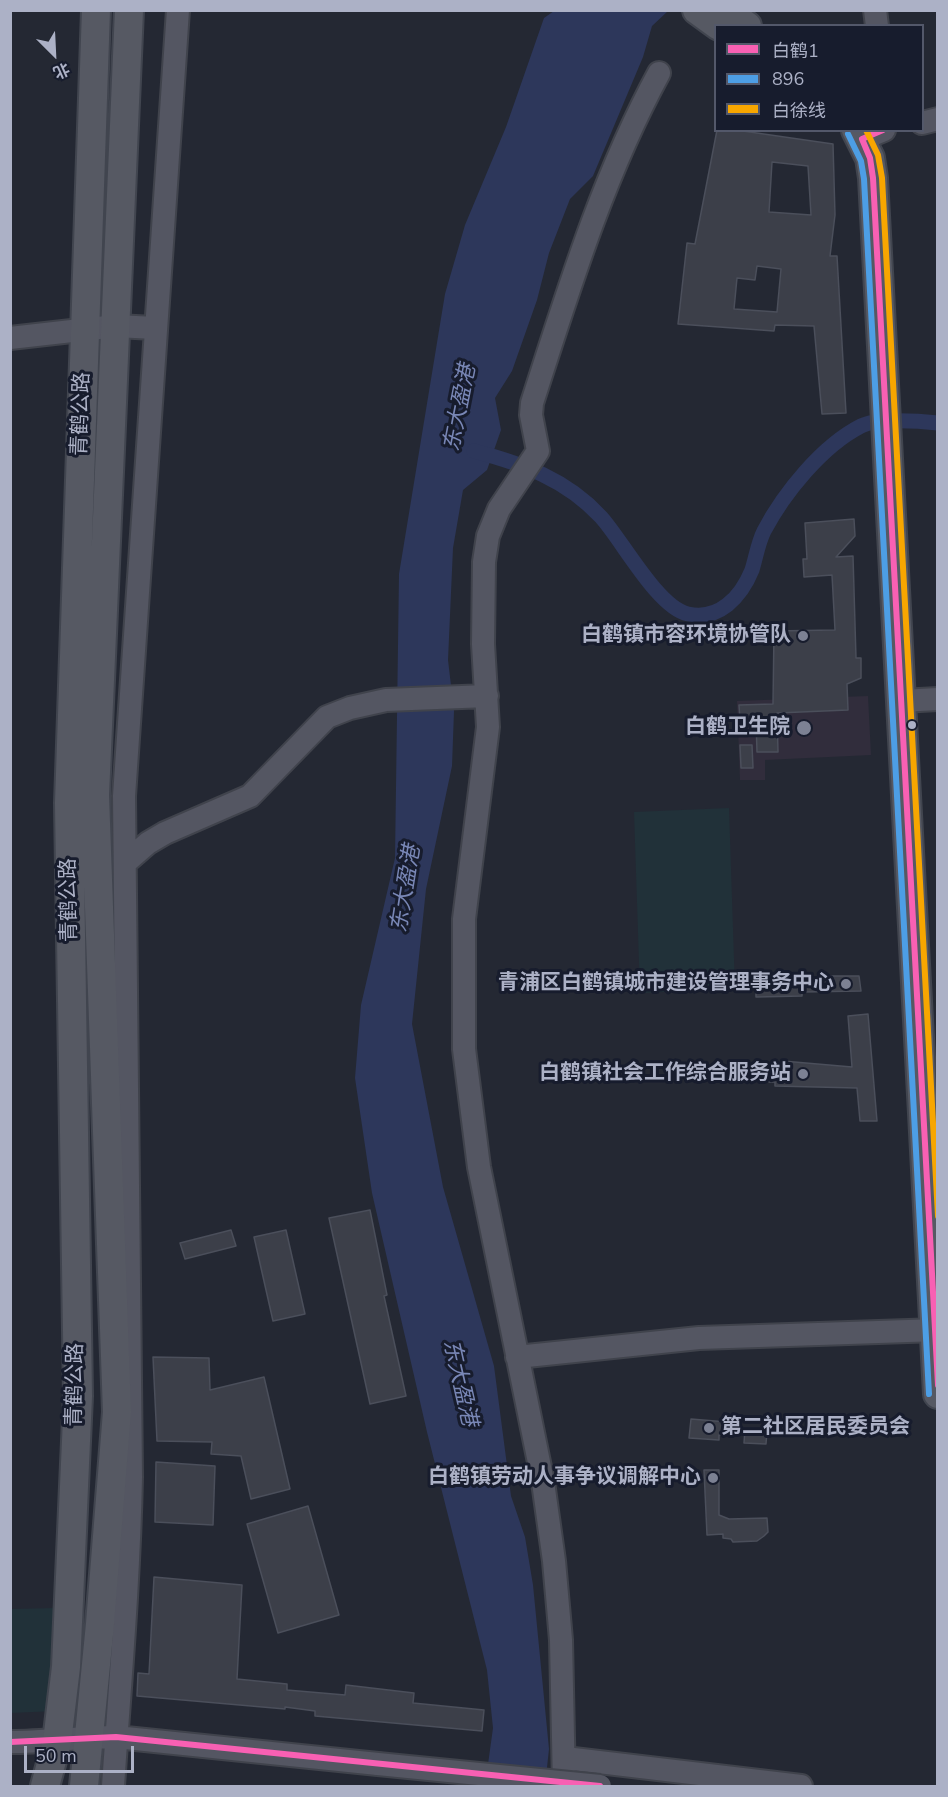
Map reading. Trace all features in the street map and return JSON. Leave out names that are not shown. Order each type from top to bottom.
[{"type":"main road","name":"青鹤公路","points":[[45,1786],[57,1742],[66,1666],[78,1396],[83,850],[84,331],[96,10]]},
{"type":"main road","name":"青鹤公路","points":[[82,799],[116,326],[129,10]]},
{"type":"main road","points":[[710,15],[740,24]]},
{"type":"main road","points":[[870,132],[884,155],[887,177],[893,421],[918,700],[938,1089]]},
{"type":"main road","points":[[918,700],[938,1394]]},
{"type":"main road","name":"青鹤公路","points":[[83,850],[117,1412],[103,1737],[84,1786]]},
{"type":"street","points":[[114,1786],[103,1737],[129,1569],[130,1477],[124,796],[154,328],[178,11]]},
{"type":"street","points":[[564,1786],[561,1640],[554,1561],[543,1482],[479,1167],[464,1049],[464,919],[484,777],[488,727],[483,644],[484,562],[488,536],[499,509],[538,451],[531,415],[532,403],[610,177],[639,111],[659,73]]},
{"type":"street","points":[[10,338],[116,326],[154,328]]},
{"type":"street","points":[[124,855],[165,833],[250,796],[327,717],[350,708],[387,700],[487,696]]},
{"type":"street","points":[[517,1357],[699,1338],[937,1330]]},
{"type":"street","points":[[10,1742],[57,1742],[103,1737],[600,1786]]},
{"type":"street","points":[[565,1758],[801,1786]]},
{"type":"shaded area","name":"白鹤卫生院","points":[[868,696],[871,755],[765,760],[765,780],[740,780],[737,701]]},
{"type":"shaded area","points":[[729,808],[735,989],[640,993],[634,812]]},
{"type":"shaded area","points":[[56,1608],[55,1711],[11,1713],[10,1609]]},
{"type":"water","name":"东大盈港","points":[[554,11],[668,11],[652,26],[643,57],[593,176],[570,199],[549,253],[537,300],[512,371],[495,398],[501,430],[487,470],[463,490],[453,548],[448,660],[454,711],[452,766],[426,889],[412,1024],[443,1187],[494,1366],[511,1496],[525,1537],[533,1585],[549,1749],[545,1786],[485,1786],[493,1728],[487,1670],[427,1432],[372,1193],[355,1078],[361,1005],[395,858],[399,574],[445,294],[465,225],[506,127],[544,18]]},
{"type":"building","points":[[717,132],[750,132],[833,144],[835,215],[830,256],[837,256],[846,413],[822,414],[814,326],[775,325],[774,331],[678,324],[687,243],[695,244]],"holes":[[[772,162],[808,166],[811,215],[769,212]],[[757,266],[781,269],[777,312],[734,309],[737,278],[755,280]]]},
{"type":"building","points":[[854,519],[855,536],[836,557],[853,556],[856,658],[861,658],[861,678],[847,684],[848,710],[777,713],[778,752],[757,752],[756,720],[740,720],[739,705],[773,704],[774,631],[835,630],[832,575],[804,577],[803,559],[807,559],[805,523]]},
{"type":"building","points":[[740,745],[752,745],[753,768],[741,768]]},
{"type":"building","points":[[821,976],[859,976],[861,991],[802,992],[802,996],[756,997],[756,981],[821,980]]},
{"type":"building","points":[[868,1014],[877,1121],[860,1121],[857,1088],[775,1086],[775,1082],[769,1082],[769,1066],[783,1067],[783,1061],[852,1067],[848,1016]]},
{"type":"building","points":[[370,1210],[387,1295],[384,1296],[406,1396],[370,1404],[329,1218]]},
{"type":"building","points":[[231,1230],[236,1246],[185,1259],[180,1243]]},
{"type":"building","points":[[286,1230],[305,1314],[273,1321],[254,1237]]},
{"type":"building","points":[[153,1357],[209,1358],[210,1390],[264,1377],[290,1489],[251,1499],[241,1456],[211,1454],[212,1442],[157,1441]]},
{"type":"building","name":"第二社区居民委员会","points":[[691,1419],[727,1422],[726,1435],[719,1435],[719,1440],[689,1438]]},
{"type":"building","points":[[745,1429],[767,1431],[766,1444],[744,1443]]},
{"type":"building","points":[[156,1462],[215,1466],[213,1525],[155,1522]]},
{"type":"building","points":[[704,1470],[719,1470],[719,1515],[729,1519],[767,1518],[768,1532],[764,1536],[757,1541],[733,1542],[731,1539],[723,1538],[723,1534],[707,1535]]},
{"type":"building","points":[[308,1506],[339,1615],[278,1633],[247,1524]]},
{"type":"building","points":[[154,1577],[242,1585],[237,1679],[287,1684],[287,1690],[345,1695],[346,1685],[414,1693],[413,1703],[484,1710],[482,1731],[315,1716],[315,1711],[285,1707],[285,1709],[137,1696],[138,1673],[149,1674]]},
{"type":"waterway","name":"东大盈港","points":[[474,451],[510,461],[543,475],[573,492],[601,517],[641,572],[665,600],[688,614],[699,615],[719,610],[735,598],[752,570],[762,536],[772,516],[793,486],[832,446],[868,423],[898,421],[938,423]]},
{"type":"transit line","name":"白徐线","points":[[867,132],[878,155],[882,178],[938,1216]]},
{"type":"transit line","name":"白鹤1","points":[[878,132],[862,139],[870,158],[873,178],[938,1385]]},
{"type":"transit line","name":"896","points":[[848,134],[861,161],[864,179],[929,1394]]},
{"type":"transit line","name":"白鹤1","points":[[10,1742],[116,1737],[600,1786]]},
{"type":"place","name":"白鹤镇市容环境协管队","points":[[803,636]]},
{"type":"place","name":"白鹤卫生院","points":[[804,728]]},
{"type":"place","name":"青浦区白鹤镇城市建设管理事务中心","points":[[846,984]]},
{"type":"place","name":"白鹤镇社会工作综合服务站","points":[[803,1074]]},
{"type":"place","name":"第二社区居民委员会","points":[[709,1428]]},
{"type":"place","name":"白鹤镇劳动人事争议调解中心","points":[[713,1478]]}]
